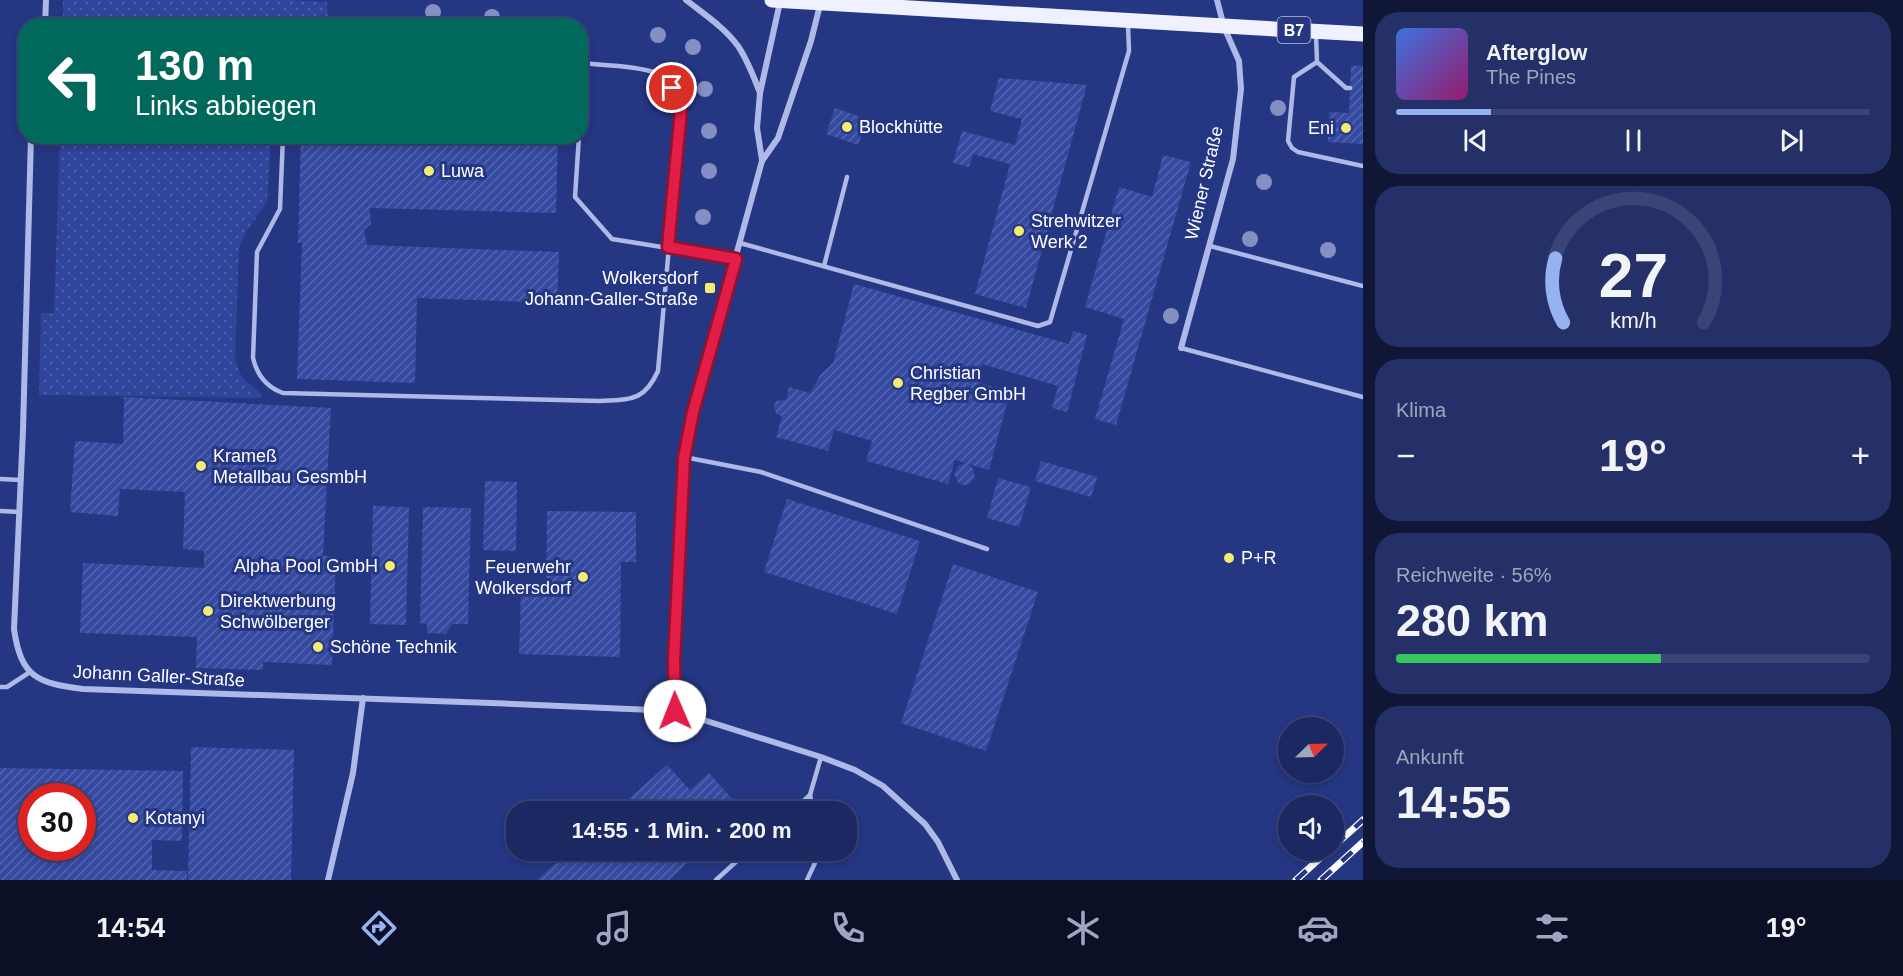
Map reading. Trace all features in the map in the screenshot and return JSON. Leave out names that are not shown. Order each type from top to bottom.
[{"type":"main road","name":"B7","points":[[772,0],[1363,34]]},
{"type":"street","points":[[45,18],[46,0]]},
{"type":"street","points":[[686,0],[737,44],[748,63],[760,93]]},
{"type":"street","name":"Wiener Straße","points":[[1181,348],[1233,159],[1241,89],[1239,61],[1224,27],[1217,0]]},
{"type":"street","points":[[762,161],[757,128],[760,93],[780,1]]},
{"type":"street","points":[[675,711],[674,661],[684,458],[693,412],[762,161],[778,138],[811,41],[821,2]]},
{"type":"street","points":[[30,672],[21,660],[14,629],[20,512],[31,144]]},
{"type":"street","name":"Johann Galler-Straße","points":[[30,672],[43,682],[83,689],[675,711],[855,770],[883,786],[925,824],[938,842],[957,880]]},
{"type":"street","points":[[328,880],[353,773],[363,698]]},
{"type":"lane","points":[[740,243],[1038,326],[1050,322],[1129,51],[1128,21]]},
{"type":"lane","points":[[1316,31],[1317,62],[1346,88],[1350,88]]},
{"type":"lane","points":[[1317,62],[1294,77],[1288,141],[1298,152],[1363,166]]},
{"type":"lane","points":[[283,144],[280,209],[257,252],[253,358],[256,372],[275,390],[283,393],[600,401],[632,399],[651,387],[658,371],[681,110],[664,77],[653,70],[588,64]]},
{"type":"lane","points":[[578,144],[575,197],[612,239],[736,259]]},
{"type":"lane","points":[[824,266],[847,177]]},
{"type":"lane","points":[[1210,246],[1363,286]]},
{"type":"lane","points":[[1181,348],[1363,397]]},
{"type":"lane","points":[[684,458],[761,472],[987,549]]},
{"type":"lane","points":[[0,479],[21,480]]},
{"type":"lane","points":[[0,511],[20,512]]},
{"type":"lane","points":[[0,687],[7,687],[30,672]]},
{"type":"lane","points":[[811,801],[810,795],[821,758]]},
{"type":"lane","points":[[804,801],[810,795]]},
{"type":"lane","points":[[716,880],[737,861]]},
{"type":"lane","points":[[807,880],[816,861]]},
{"type":"shaded area","points":[[63,0],[291,0],[327,2],[328,18],[63,18]]},
{"type":"shaded area","points":[[60,144],[271,144],[267,202],[246,232],[239,248],[235,358],[242,376],[262,395],[261,398],[39,395],[41,313],[54,313]]},
{"type":"building","name":"Eni","points":[[1351,66],[1363,66],[1363,144],[1328,142],[1329,112],[1349,113]]},
{"type":"building","name":"Strehwitzer Werk 2","points":[[999,78],[1087,85],[1026,308],[975,294],[1010,164],[973,154],[969,167],[953,163],[962,131],[1015,145],[1022,119],[990,111]]},
{"type":"building","points":[[835,108],[867,119],[858,145],[826,134]]},
{"type":"building","points":[[301,144],[558,144],[556,213],[370,208],[371,224],[364,230],[367,245],[559,252],[557,303],[417,298],[415,383],[297,379],[302,243],[298,243]]},
{"type":"building","points":[[1163,155],[1191,162],[1116,425],[1095,419],[1124,319],[1085,307],[1119,187],[1152,197]]},
{"type":"building","name":"Christian Regber GmbH","points":[[854,284],[1069,344],[1073,331],[1087,335],[1067,412],[1052,408],[1058,386],[982,364],[977,382],[1010,392],[989,470],[968,464],[973,468],[975,478],[968,485],[958,483],[954,474],[959,465],[966,463],[955,460],[948,484],[866,461],[872,441],[834,430],[828,451],[776,437],[782,416],[774,409],[777,401],[786,400],[789,387],[810,393],[821,374],[833,363]]},
{"type":"building","points":[[124,397],[331,408],[323,556],[336,556],[332,665],[263,662],[263,670],[196,668],[197,637],[80,633],[83,563],[204,568],[204,551],[183,549],[185,492],[120,489],[118,516],[70,512],[75,441],[123,444]]},
{"type":"building","points":[[1041,461],[1097,477],[1091,497],[1035,481]]},
{"type":"building","points":[[998,478],[1031,487],[1019,527],[987,518]]},
{"type":"building","points":[[485,481],[517,482],[516,551],[483,550]]},
{"type":"building","points":[[787,499],[920,541],[897,614],[764,572]]},
{"type":"building","name":"Alpha Pool GmbH","points":[[373,506],[409,507],[406,625],[370,624]]},
{"type":"building","points":[[423,507],[471,508],[468,624],[452,624],[446,634],[427,633],[427,624],[420,623]]},
{"type":"building","name":"Feuerwehr Wolkersdorf","points":[[547,511],[636,512],[636,562],[621,562],[620,657],[519,654],[521,592],[546,592]]},
{"type":"building","points":[[953,564],[1038,592],[986,751],[901,723]]},
{"type":"building","points":[[191,747],[294,750],[291,880],[188,880]]},
{"type":"building","points":[[667,765],[690,790],[709,773],[734,801],[626,801]]},
{"type":"building","name":"Kotanyi","points":[[0,768],[183,771],[182,841],[152,840],[152,870],[187,871],[187,880],[0,880]]},
{"type":"building","points":[[558,861],[689,861],[671,880],[537,880]]},
{"type":"railway","points":[[1344,837],[1363,820]]},
{"type":"railway","points":[[1321,880],[1363,842]]},
{"type":"railway","points":[[1296,880],[1317,861]]},
{"type":"place","name":"Blockhütte","points":[[847,127]]},
{"type":"place","name":"Eni","points":[[1346,128]]},
{"type":"place","name":"Luwa","points":[[429,171]]},
{"type":"place","name":"Strehwitzer Werk 2","points":[[1019,231]]},
{"type":"place","name":"Wolkersdorf Johann-Galler-Straße","points":[[710,288]]},
{"type":"place","name":"Christian Regber GmbH","points":[[898,383]]},
{"type":"place","name":"Krameß Metallbau GesmbH","points":[[201,466]]},
{"type":"place","name":"P+R","points":[[1229,558]]},
{"type":"place","name":"Alpha Pool GmbH","points":[[390,566]]},
{"type":"place","name":"Feuerwehr Wolkersdorf","points":[[583,577]]},
{"type":"place","name":"Direktwerbung Schwölberger","points":[[208,611]]},
{"type":"place","name":"Schöne Technik","points":[[318,647]]},
{"type":"place","name":"Kotanyi","points":[[133,818]]},
{"type":"route","points":[[672,88],[681,110],[668,247],[736,259],[693,412],[684,458],[674,661],[675,711]]}]
